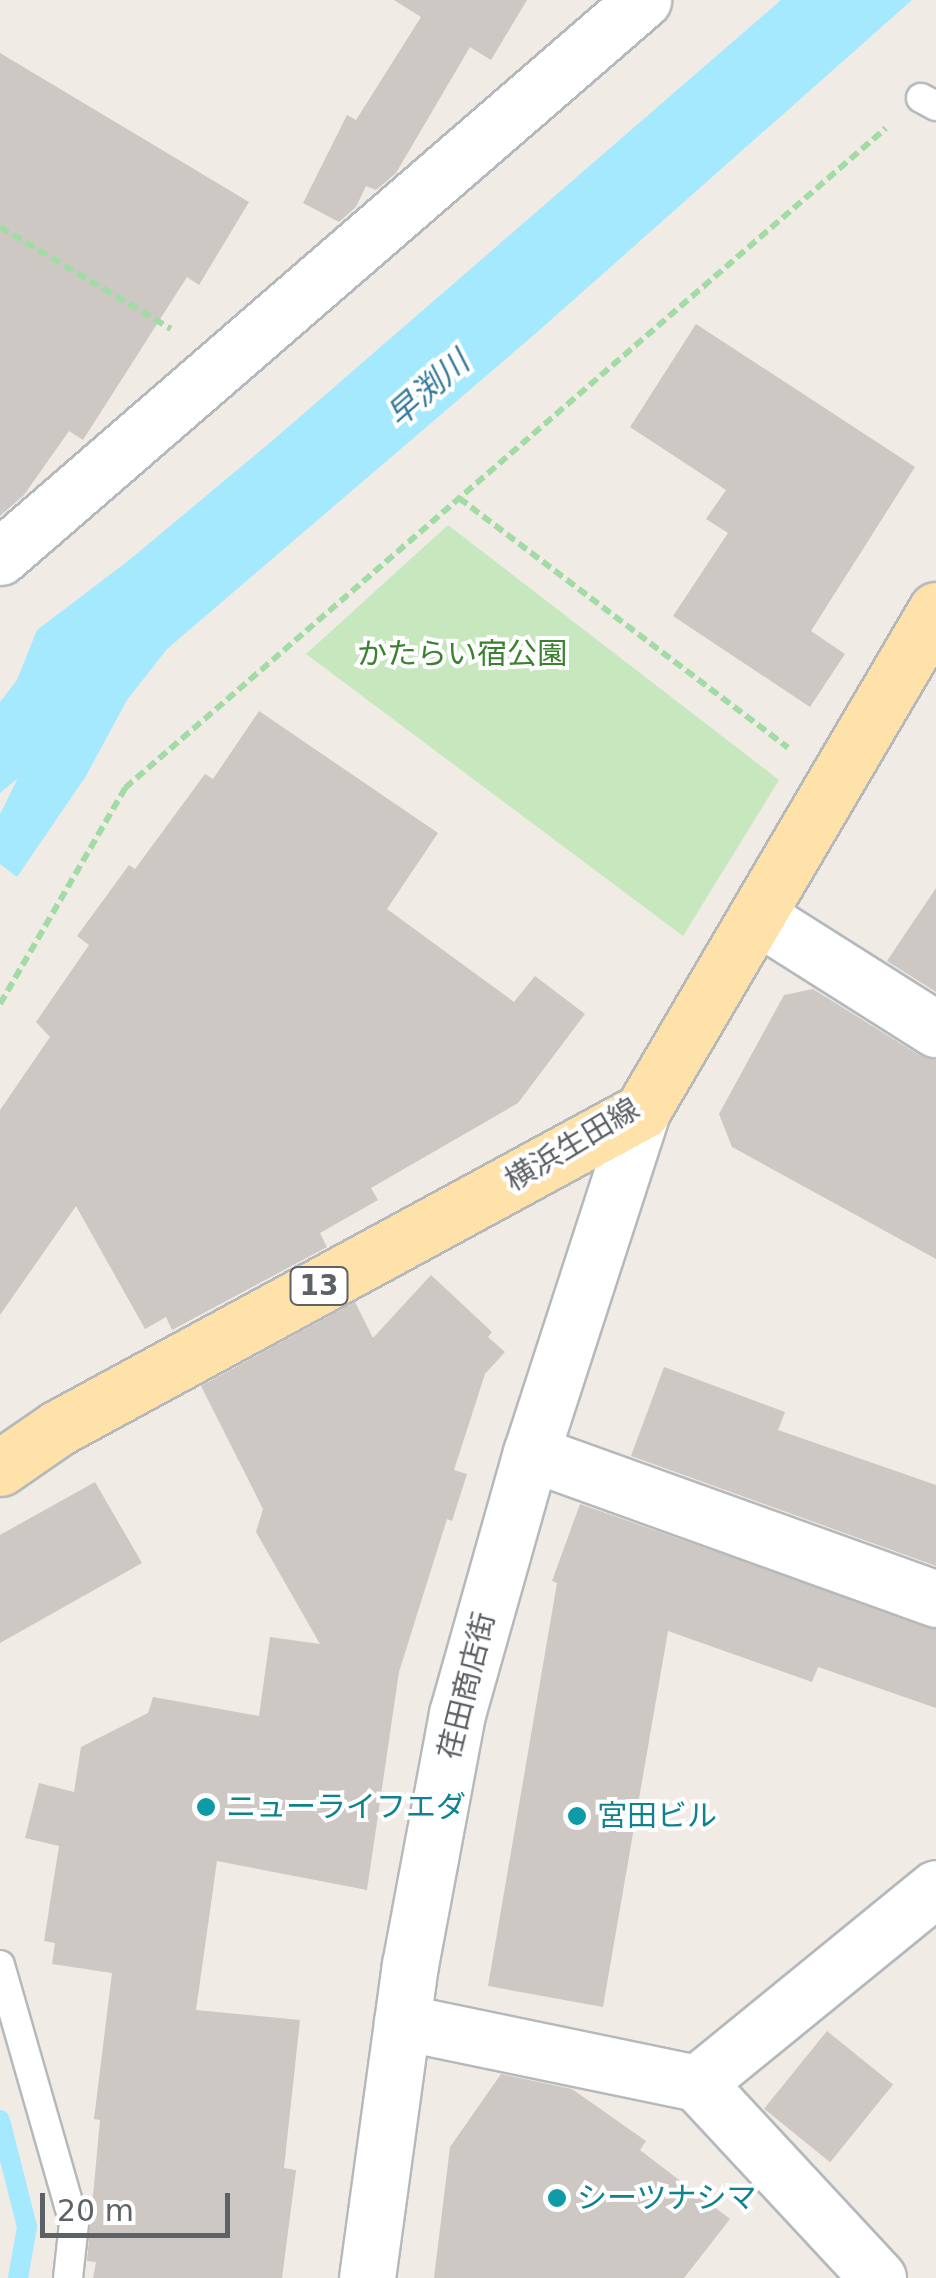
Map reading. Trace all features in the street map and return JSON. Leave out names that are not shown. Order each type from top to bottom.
[{"type":"main road","name":"横浜生田線","points":[[0,1468],[58,1428],[642,1111],[936,610]]},
{"type":"street","points":[[0,557],[229,363],[643,0]]},
{"type":"street","points":[[757,916],[936,1029]]},
{"type":"street","name":"荏田商店街","points":[[368,2278],[402,2022],[457,1714],[530,1453],[642,1111]]},
{"type":"street","points":[[530,1453],[936,1599]]},
{"type":"street","points":[[697,2082],[936,1888]]},
{"type":"street","points":[[402,2022],[697,2082],[878,2278]]},
{"type":"lane","points":[[0,1965],[74,2224],[68,2278]]},
{"type":"path","points":[[0,1004],[125,788],[458,498],[929,102]]},
{"type":"path","points":[[0,227],[229,363]]},
{"type":"path","points":[[458,498],[801,758]]},
{"type":"green space","name":"かたらい宿公園","points":[[448,525],[779,780],[683,936],[306,654]]},
{"type":"water","name":"早渕川","points":[[781,0],[912,0],[535,334],[167,649],[127,700],[86,776],[17,877],[0,864],[0,814],[18,778],[0,793],[0,702],[17,680],[37,630],[128,561],[272,441]]},
{"type":"building","points":[[394,0],[527,0],[491,60],[470,47],[396,173],[376,190],[366,186],[356,207],[339,222],[303,203],[347,115],[356,120],[421,17]]},
{"type":"building","points":[[0,53],[249,202],[199,285],[187,277],[83,440],[69,431],[24,495],[0,516]]},
{"type":"building","points":[[696,324],[915,467],[811,631],[845,654],[810,707],[673,616],[728,533],[706,519],[726,490],[630,427]]},
{"type":"building","points":[[259,711],[438,833],[387,909],[514,1002],[535,976],[585,1014],[518,1103],[371,1188],[378,1200],[320,1233],[327,1247],[172,1330],[166,1317],[145,1329],[76,1206],[0,1315],[0,1110],[50,1037],[36,1022],[89,945],[77,936],[129,865],[135,869],[205,774],[213,779]]},
{"type":"building","points":[[936,888],[936,992],[887,961]]},
{"type":"building","points":[[813,989],[919,1055],[936,1060],[936,1259],[732,1147],[719,1114],[784,995]]},
{"type":"building","points":[[431,1275],[492,1332],[488,1337],[505,1352],[485,1374],[454,1470],[467,1474],[452,1521],[447,1519],[399,1672],[367,1890],[217,1861],[196,2010],[300,2020],[284,2168],[296,2170],[282,2278],[93,2278],[96,2262],[87,2261],[100,2120],[94,2119],[112,1973],[52,1964],[55,1943],[44,1941],[59,1846],[25,1838],[39,1783],[74,1792],[81,1747],[148,1713],[153,1697],[259,1716],[270,1637],[320,1644],[256,1532],[263,1509],[201,1386],[355,1302],[373,1338]]},
{"type":"building","points":[[664,1367],[785,1412],[778,1430],[936,1485],[936,1566],[631,1456]]},
{"type":"building","points":[[95,1482],[142,1563],[0,1643],[0,1535]]},
{"type":"building","points":[[580,1504],[936,1629],[936,1708],[818,1667],[812,1682],[668,1631],[603,2007],[488,1986],[557,1583],[552,1581]]},
{"type":"building","points":[[827,2031],[893,2084],[830,2162],[764,2109]]},
{"type":"building","points":[[501,2074],[572,2089],[646,2141],[640,2150],[730,2219],[684,2278],[434,2278],[450,2147]]},
{"type":"waterway","points":[[0,2120],[27,2227],[18,2278]]},
{"type":"place","name":"ニューライフエダ","points":[[206,1807]]},
{"type":"place","name":"宮田ビル","points":[[577,1816]]},
{"type":"place","name":"シーツナシマ","points":[[557,2198]]}]
